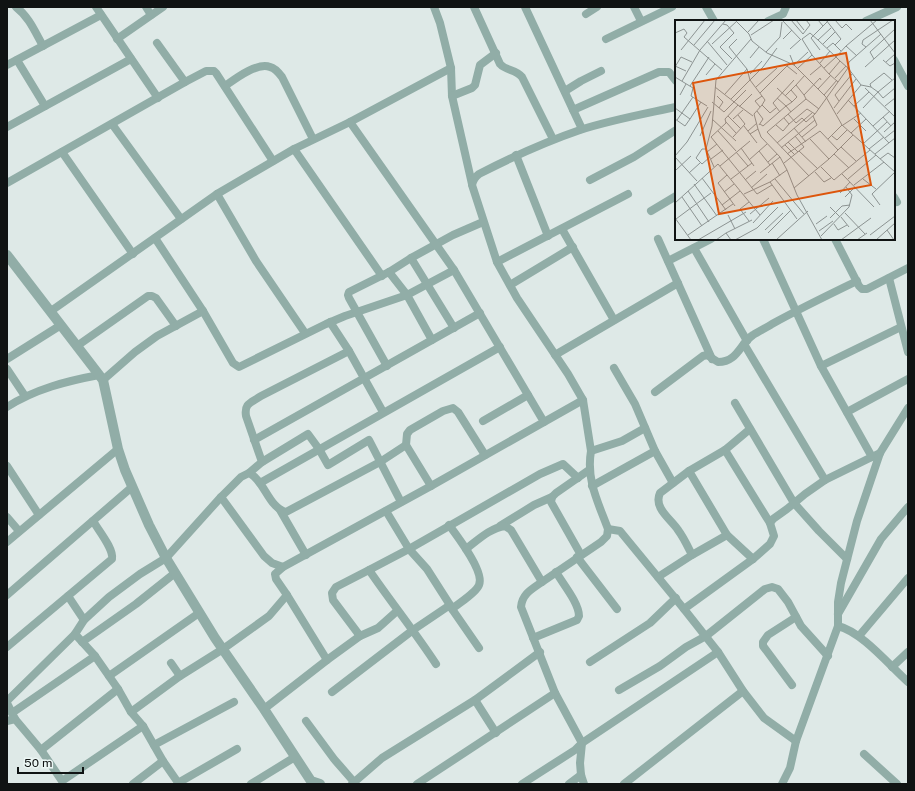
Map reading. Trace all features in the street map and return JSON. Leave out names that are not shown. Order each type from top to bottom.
[{"type":"street","points":[[16,7],[23,12],[28,19],[42,46]]},
{"type":"street","points":[[146,7],[151,15]]},
{"type":"street","points":[[117,39],[163,7]]},
{"type":"street","points":[[434,7],[440,23],[451,68],[452,96],[472,185],[483,222],[497,262],[517,298],[575,385],[583,400],[591,451],[589,470],[592,486],[608,529],[607,536],[601,542],[542,582],[526,594],[521,600],[521,607],[555,693],[582,743],[580,763],[581,775],[584,784]]},
{"type":"street","points":[[474,7],[502,67],[517,72],[522,77],[553,139]]},
{"type":"street","points":[[524,7],[582,129]]},
{"type":"street","points":[[586,14],[597,7]]},
{"type":"street","points":[[634,7],[641,21]]},
{"type":"street","points":[[606,39],[672,7]]},
{"type":"street","points":[[706,7],[713,20]]},
{"type":"street","points":[[770,20],[783,14],[786,11],[786,7]]},
{"type":"street","points":[[870,20],[897,7]]},
{"type":"street","points":[[7,65],[42,46],[98,9],[158,98]]},
{"type":"street","points":[[157,43],[185,82]]},
{"type":"street","points":[[452,96],[472,88],[475,85],[480,65],[496,53]]},
{"type":"street","points":[[7,127],[131,59]]},
{"type":"street","points":[[17,60],[45,106]]},
{"type":"street","points":[[895,62],[908,86]]},
{"type":"street","points":[[225,86],[258,67],[270,67],[277,71],[282,77],[313,139]]},
{"type":"street","points":[[50,311],[217,194],[294,148],[350,122],[451,68]]},
{"type":"street","points":[[7,183],[203,72],[212,70],[216,73],[225,86],[272,161]]},
{"type":"street","points":[[565,91],[601,71]]},
{"type":"street","points":[[573,110],[659,72],[669,72],[675,80]]},
{"type":"street","points":[[472,185],[476,176],[516,155],[553,139],[582,129],[675,106]]},
{"type":"street","points":[[350,122],[454,270],[544,422]]},
{"type":"street","points":[[112,124],[181,219]]},
{"type":"street","points":[[590,180],[634,157],[675,131]]},
{"type":"street","points":[[294,148],[385,274],[406,295],[432,340]]},
{"type":"street","points":[[62,152],[133,254]]},
{"type":"street","points":[[516,155],[548,236]]},
{"type":"street","points":[[217,194],[256,261],[305,333]]},
{"type":"street","points":[[497,262],[628,194]]},
{"type":"street","points":[[651,211],[675,197]]},
{"type":"street","points":[[387,366],[356,312],[349,298],[349,292],[385,274],[453,235],[483,222]]},
{"type":"street","points":[[562,229],[614,320]]},
{"type":"street","points":[[155,238],[203,311],[233,363],[239,367],[305,333],[356,312],[406,295],[454,270]]},
{"type":"street","points":[[658,240],[712,359]]},
{"type":"street","points":[[668,261],[709,240]]},
{"type":"street","points":[[763,240],[821,366],[872,457]]},
{"type":"street","points":[[836,240],[860,288],[864,289],[908,268]]},
{"type":"street","points":[[510,285],[572,247]]},
{"type":"street","points":[[694,248],[825,480]]},
{"type":"street","points":[[7,255],[101,378],[118,449],[132,487],[166,558],[199,613],[312,783]]},
{"type":"street","points":[[412,258],[426,285],[454,328]]},
{"type":"street","points":[[889,278],[901,328],[907,341],[908,352]]},
{"type":"street","points":[[656,392],[703,356],[706,355],[718,362],[728,359],[739,352],[755,333],[795,311],[857,281]]},
{"type":"street","points":[[555,355],[678,283]]},
{"type":"street","points":[[77,346],[148,296],[156,298],[176,326]]},
{"type":"street","points":[[7,407],[25,396],[71,380],[101,378],[157,336],[203,311]]},
{"type":"street","points":[[254,440],[480,313]]},
{"type":"street","points":[[330,322],[349,351],[383,412]]},
{"type":"street","points":[[7,358],[61,325]]},
{"type":"street","points":[[821,366],[901,328]]},
{"type":"street","points":[[260,483],[500,347]]},
{"type":"street","points":[[262,462],[246,416],[245,409],[247,406],[261,396],[349,351]]},
{"type":"street","points":[[614,368],[635,404],[655,451],[673,483]]},
{"type":"street","points":[[7,369],[25,396]]},
{"type":"street","points":[[847,412],[908,379]]},
{"type":"street","points":[[482,421],[528,395]]},
{"type":"street","points":[[327,660],[276,579],[275,574],[283,567],[485,456],[583,400]]},
{"type":"street","points":[[735,404],[794,503],[847,559]]},
{"type":"street","points":[[431,486],[406,445],[407,434],[410,430],[444,411],[453,408],[458,412],[485,456]]},
{"type":"street","points":[[782,784],[790,768],[796,741],[838,626],[838,602],[857,521],[880,453],[908,408]]},
{"type":"street","points":[[591,451],[622,441],[646,428]]},
{"type":"street","points":[[692,555],[678,530],[661,509],[658,503],[660,493],[689,471],[725,450],[750,429]]},
{"type":"street","points":[[143,726],[62,783],[41,750],[12,717],[7,702],[75,634],[84,620],[140,574],[166,558],[241,477],[262,462],[308,434],[328,465],[369,440],[401,502]]},
{"type":"street","points":[[280,510],[286,512],[293,509],[380,462],[406,445]]},
{"type":"street","points":[[7,542],[118,449]]},
{"type":"street","points":[[684,609],[753,559],[770,544],[774,536],[770,523],[725,450]]},
{"type":"street","points":[[592,486],[655,451]]},
{"type":"street","points":[[770,523],[773,519],[825,480],[880,453]]},
{"type":"street","points":[[360,636],[334,600],[332,593],[336,587],[409,549],[540,474],[563,464],[578,478]]},
{"type":"street","points":[[7,466],[10,478],[39,515]]},
{"type":"street","points":[[466,549],[491,531],[534,505],[552,497],[589,470]]},
{"type":"street","points":[[689,471],[727,535],[753,559]]},
{"type":"street","points":[[248,473],[256,477],[280,510],[306,555]]},
{"type":"street","points":[[7,595],[132,487]]},
{"type":"street","points":[[221,497],[264,556],[272,563],[283,567]]},
{"type":"street","points":[[552,497],[551,502],[579,556],[617,609]]},
{"type":"street","points":[[838,614],[856,585],[871,554],[908,507]]},
{"type":"street","points":[[386,510],[409,549],[427,569],[479,648]]},
{"type":"street","points":[[7,517],[20,531]]},
{"type":"street","points":[[7,647],[112,559],[113,555],[110,549],[93,521]]},
{"type":"street","points":[[332,692],[413,630],[451,607],[476,589],[480,584],[480,577],[466,549],[449,526]]},
{"type":"street","points":[[499,527],[505,526],[511,530],[542,582]]},
{"type":"street","points":[[608,529],[620,531],[676,598],[718,652],[743,691],[764,718],[796,741]]},
{"type":"street","points":[[658,577],[727,535]]},
{"type":"street","points":[[369,570],[436,664]]},
{"type":"street","points":[[533,638],[577,620],[579,616],[576,605],[556,572]]},
{"type":"street","points":[[82,642],[136,604],[175,573]]},
{"type":"street","points":[[859,636],[908,578]]},
{"type":"street","points":[[619,690],[660,666],[686,647],[706,636],[764,590],[772,587],[778,589],[788,602],[801,626],[828,656]]},
{"type":"street","points":[[132,712],[180,676],[223,649],[269,616],[287,595]]},
{"type":"street","points":[[68,596],[84,620]]},
{"type":"street","points":[[590,662],[650,623],[676,598]]},
{"type":"street","points":[[264,709],[360,636],[378,628],[397,611]]},
{"type":"street","points":[[109,676],[199,613]]},
{"type":"street","points":[[792,685],[763,646],[763,642],[768,635],[796,617]]},
{"type":"street","points":[[838,626],[846,628],[859,636],[908,682]]},
{"type":"street","points":[[75,634],[95,656],[118,689],[178,783],[237,748]]},
{"type":"street","points":[[306,721],[353,783],[382,758],[475,700],[540,652]]},
{"type":"street","points":[[522,784],[575,750],[582,743],[718,652]]},
{"type":"street","points":[[892,667],[908,652]]},
{"type":"street","points":[[12,717],[95,656]]},
{"type":"street","points":[[171,663],[180,676]]},
{"type":"street","points":[[41,750],[118,689]]},
{"type":"street","points":[[624,784],[743,691]]},
{"type":"street","points":[[417,784],[555,693]]},
{"type":"street","points":[[475,700],[496,733]]},
{"type":"street","points":[[154,745],[234,702]]},
{"type":"street","points":[[864,754],[897,784]]},
{"type":"street","points":[[251,784],[295,758]]},
{"type":"street","points":[[133,784],[163,761]]},
{"type":"street","points":[[569,784],[581,775]]}]
